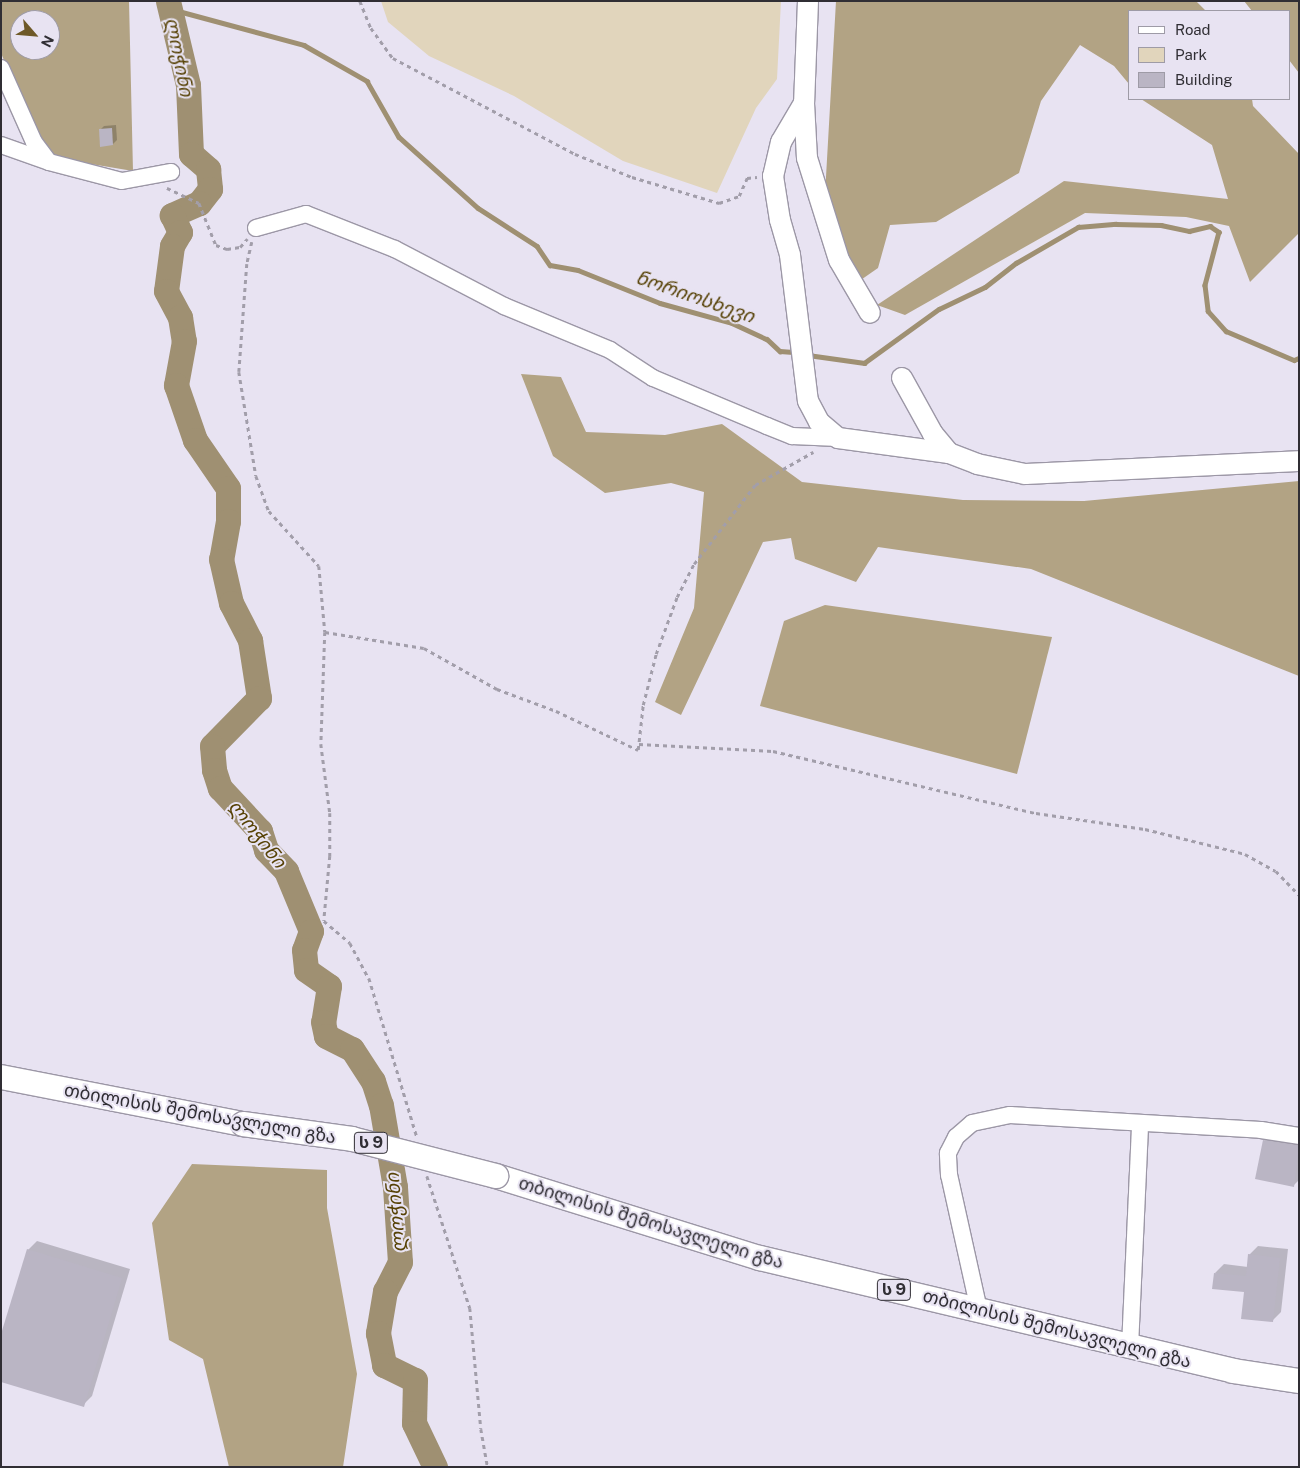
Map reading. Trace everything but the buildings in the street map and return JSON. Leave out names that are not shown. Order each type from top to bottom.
[{"type":"highway","name":"თბილისის შემოსავლელი გზა","points":[[1,1077],[243,1124],[352,1139],[496,1176],[760,1258],[1233,1372],[1299,1381]]},
{"type":"main road","points":[[808,1],[804,103],[806,158],[839,260],[870,313]]},
{"type":"main road","points":[[804,103],[781,142],[773,176],[780,220],[790,255],[802,338],[808,401],[819,422],[838,438],[949,453],[977,464],[1026,474],[1299,461]]},
{"type":"main road","points":[[902,378],[933,434],[949,453]]},
{"type":"street","points":[[1,68],[34,142],[50,162]]},
{"type":"street","points":[[1,145],[50,162],[122,181],[171,172]]},
{"type":"street","points":[[256,228],[306,214],[395,249],[504,306],[610,350],[653,378],[792,436],[838,438]]},
{"type":"street","points":[[979,1310],[948,1176],[948,1153],[956,1137],[972,1123],[1010,1115],[1261,1130],[1299,1136]]},
{"type":"street","points":[[1130,1346],[1140,1124]]},
{"type":"path","points":[[360,1],[371,28],[393,58],[576,154],[632,177],[719,203],[739,196],[747,178],[773,176]]},
{"type":"path","points":[[144,177],[199,203],[216,245],[227,249],[240,247],[256,228]]},
{"type":"path","points":[[256,228],[247,264],[239,372],[256,476],[269,511],[319,566],[325,632],[321,744],[330,813],[330,856],[324,921],[350,943],[369,978],[417,1140]]},
{"type":"path","points":[[325,632],[424,648],[497,689],[556,711],[638,750],[643,705],[656,654],[677,597],[694,564],[755,486],[838,438]]},
{"type":"path","points":[[639,744],[773,751],[1036,813],[1145,829],[1246,854],[1276,871],[1299,895]]},
{"type":"path","points":[[426,1174],[470,1308],[481,1429],[488,1467]]},
{"type":"green space","points":[[381,1],[781,1],[777,79],[756,108],[717,193],[623,161],[514,96],[429,56],[388,22]]},
{"type":"shaded area","points":[[1,1],[129,1],[133,171],[43,156],[1,53]]},
{"type":"shaded area","points":[[836,1],[1196,1],[1205,10],[1128,10],[1128,83],[1114,66],[1080,45],[1041,101],[1019,173],[936,222],[890,225],[878,268],[855,284],[824,212]]},
{"type":"shaded area","points":[[1244,1],[1299,1],[1299,73],[1290,61],[1290,10],[1251,10]]},
{"type":"shaded area","points":[[1143,100],[1252,100],[1253,106],[1299,154],[1299,233],[1250,282],[1229,226],[1186,217],[1085,213],[905,315],[877,305],[1064,181],[1228,199],[1212,145]]},
{"type":"shaded area","points":[[521,374],[561,377],[586,432],[665,435],[722,424],[802,482],[963,500],[1084,501],[1299,481],[1299,676],[1031,569],[878,547],[856,582],[795,559],[791,538],[763,542],[681,715],[655,702],[694,608],[704,492],[671,483],[605,493],[553,456]]},
{"type":"shaded area","points":[[825,605],[1052,637],[1017,774],[760,706],[784,621]]},
{"type":"shaded area","points":[[192,1164],[327,1170],[327,1208],[357,1374],[343,1467],[229,1467],[203,1359],[169,1340],[152,1223]]},
{"type":"waterway","name":"ლოჭინი","points":[[168,1],[188,85],[191,154],[208,169],[210,189],[199,203],[172,215],[180,232],[172,246],[166,291],[180,317],[184,341],[176,385],[195,440],[228,488],[228,521],[221,559],[231,603],[250,640],[259,698],[212,746],[214,770],[220,788],[260,831],[266,850],[286,871],[311,931],[304,950],[306,970],[329,986],[323,1022],[326,1036],[352,1049],[373,1081],[381,1105],[395,1187],[400,1262],[385,1291],[378,1333],[384,1365],[415,1380],[414,1423],[435,1467]]},
{"type":"waterway","name":"ნორიოსხევი","points":[[171,9],[304,45],[367,81],[399,137],[478,208],[537,246],[550,265],[578,270],[660,303],[732,323],[767,339],[780,351],[796,352]]},
{"type":"waterway","name":"ნორიოსხევი","points":[[808,355],[864,363],[939,309],[985,287],[1016,263],[1078,227],[1116,224],[1161,225],[1189,231],[1210,226],[1219,232],[1205,285],[1208,311],[1226,331],[1294,360],[1299,358]]}]
